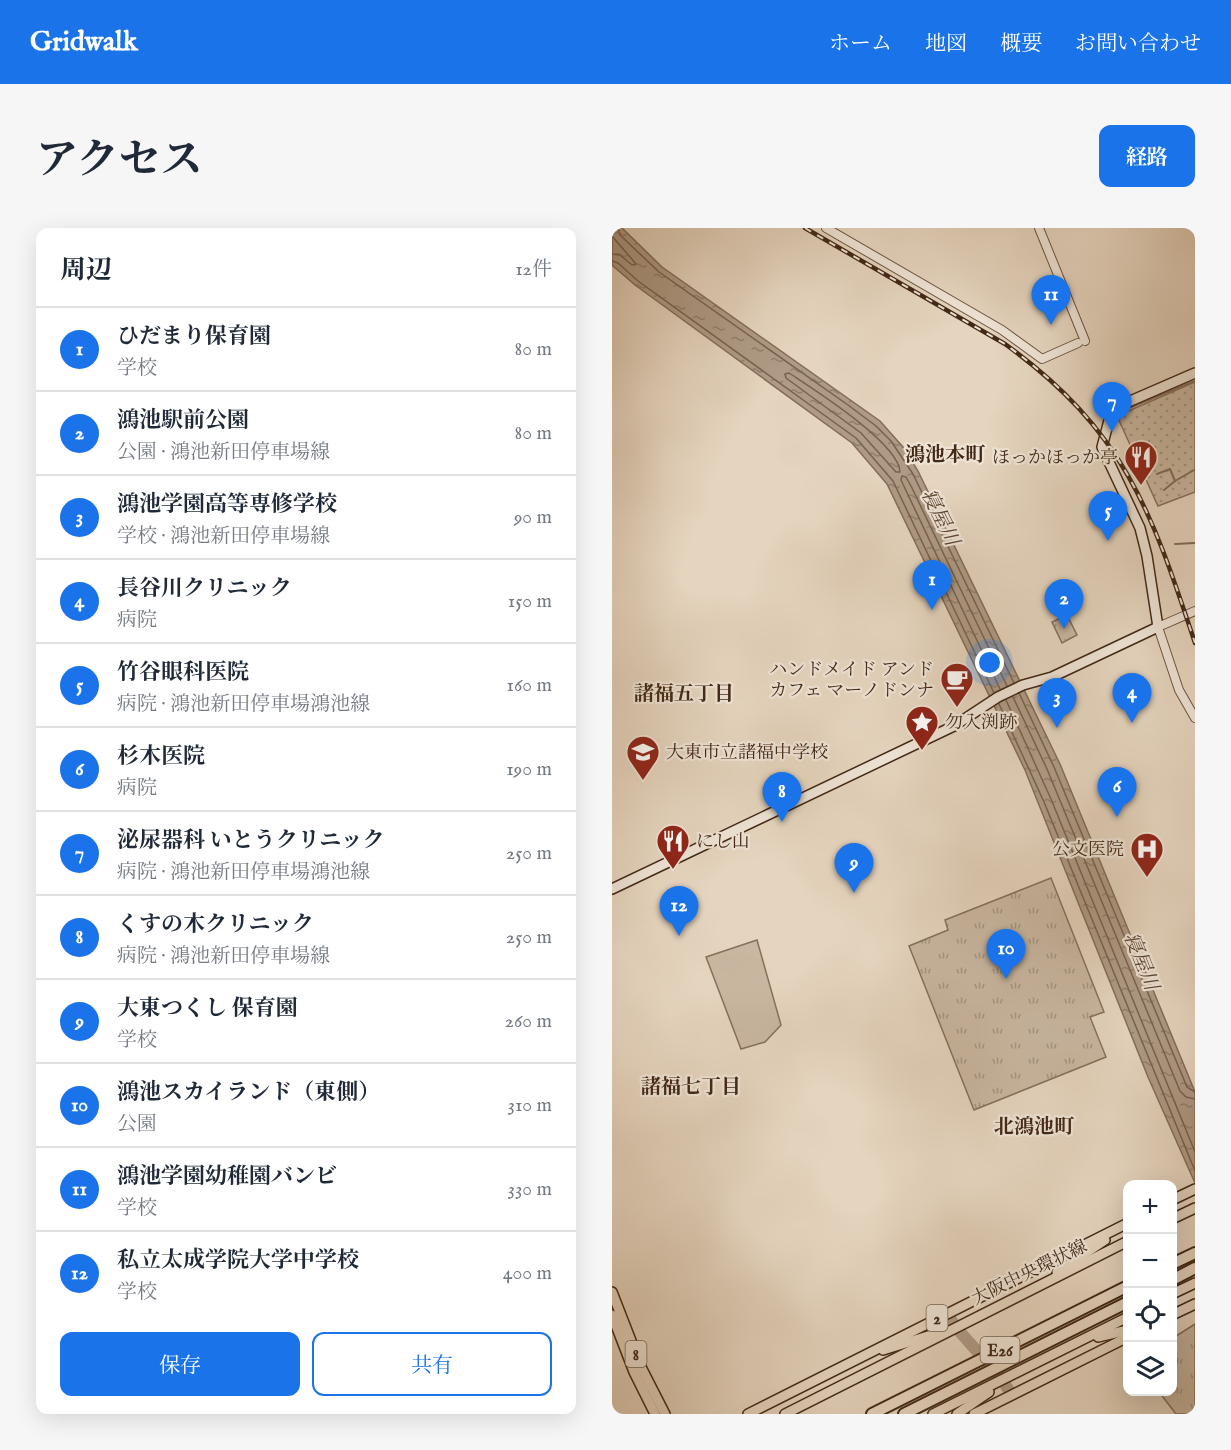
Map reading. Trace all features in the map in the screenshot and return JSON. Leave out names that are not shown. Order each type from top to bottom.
[{"type":"highway","points":[[1177,1262],[1195,1253]]},
{"type":"highway","points":[[1177,1278],[1195,1268]]},
{"type":"highway","name":"E26","points":[[872,1414],[1124,1288]]},
{"type":"highway","name":"E26","points":[[904,1414],[1123,1304]]},
{"type":"highway","points":[[863,1414],[914,1393]]},
{"type":"main road","points":[[612,888],[954,726],[990,701],[1023,685],[1047,679],[1158,627],[1148,556],[1140,528],[1102,447],[1112,409],[1195,373]]},
{"type":"main road","points":[[1177,1198],[1193,1190]]},
{"type":"main road","points":[[1177,1217],[1195,1208]]},
{"type":"main road","name":"2","points":[[748,1414],[1123,1225]]},
{"type":"main road","points":[[1038,1286],[1084,1253],[1123,1232]]},
{"type":"main road","name":"大阪中央環状線","points":[[785,1414],[1123,1244]]},
{"type":"main road","points":[[1177,1292],[1195,1283]]},
{"type":"main road","name":"8","points":[[612,1292],[642,1369],[665,1414]]},
{"type":"main road","points":[[1177,1313],[1195,1304]]},
{"type":"main road","name":"8","points":[[612,1315],[634,1372],[655,1414]]},
{"type":"main road","points":[[933,1414],[1123,1320]]},
{"type":"main road","points":[[860,1356],[953,1328]]},
{"type":"main road","points":[[957,1414],[1042,1360],[1103,1335],[1123,1331]]},
{"type":"main road","points":[[974,1414],[1123,1340]]},
{"type":"street","points":[[826,228],[1002,330],[1042,359],[1081,342],[1038,228]]},
{"type":"street","points":[[1195,611],[1158,627],[1181,695],[1195,718]]},
{"type":"green space","points":[[1195,382],[1195,492],[1158,506],[1117,416]]},
{"type":"green space","points":[[1067,615],[1077,635],[1062,643],[1052,622]]},
{"type":"green space","points":[[1051,878],[1104,1012],[1090,1017],[1106,1057],[974,1110],[909,946],[948,930],[945,920]]},
{"type":"green space","points":[[757,940],[781,1025],[765,1042],[741,1049],[706,957]]},
{"type":"green space","points":[[1195,1324],[1195,1414],[1176,1414],[1162,1396],[1177,1396],[1177,1335]]},
{"type":"water","points":[[612,228],[622,228],[662,267],[880,421],[903,447],[918,471],[1060,764],[1195,1092],[1195,1183],[1148,1077],[1025,770],[887,484],[852,443],[635,285],[612,265]]},
{"type":"waterway","points":[[1117,413],[1195,381]]},
{"type":"waterway","points":[[1157,474],[1170,469],[1175,481],[1164,490]]},
{"type":"waterway","points":[[1175,481],[1194,470]]},
{"type":"waterway","points":[[1175,544],[1195,543]]},
{"type":"waterway","points":[[949,1316],[953,1323]]},
{"type":"waterway","points":[[960,1332],[1000,1377]]},
{"type":"waterway","points":[[1006,1386],[1010,1392]]},
{"type":"railway","points":[[805,228],[1005,344],[1046,376],[1079,408],[1106,441],[1147,513],[1195,643]]},
{"type":"place","name":"鴻池学園幼稚園バンビ","points":[[1051,325]]},
{"type":"place","name":"泌尿器科 いとうクリニック","points":[[1112,432]]},
{"type":"place","name":"ほっかほっか亭","points":[[1141,486]]},
{"type":"place","name":"竹谷眼科医院","points":[[1108,541]]},
{"type":"place","name":"ひだまり保育園","points":[[932,610]]},
{"type":"place","name":"鴻池駅前公園","points":[[1064,629]]},
{"type":"place","name":"ハンドメイド アンド カフェ マーノドンナ","points":[[957,708]]},
{"type":"place","name":"長谷川クリニック","points":[[1132,723]]},
{"type":"place","name":"鴻池学園高等専修学校","points":[[1057,728]]},
{"type":"place","name":"勿入渕跡","points":[[922,751]]},
{"type":"place","name":"大東市立諸福中学校","points":[[643,781]]},
{"type":"place","name":"杉木医院","points":[[1117,817]]},
{"type":"place","name":"くすの木クリニック","points":[[782,822]]},
{"type":"place","name":"にし山","points":[[673,870]]},
{"type":"place","name":"公文医院","points":[[1147,878]]},
{"type":"place","name":"大東つくし 保育園","points":[[854,893]]},
{"type":"place","name":"私立太成学院大学中学校","points":[[679,936]]},
{"type":"place","name":"鴻池スカイランド（東側）","points":[[1006,979]]},
{"type":"district","name":"鴻池本町","points":[[945,454]]},
{"type":"district","name":"諸福五丁目","points":[[684,693]]},
{"type":"district","name":"諸福七丁目","points":[[691,1086]]},
{"type":"district","name":"北鴻池町","points":[[1034,1126]]},
{"type":"water label","name":"寝屋川","points":[[941,517]]},
{"type":"water label","name":"寝屋川","points":[[1142,961]]}]
